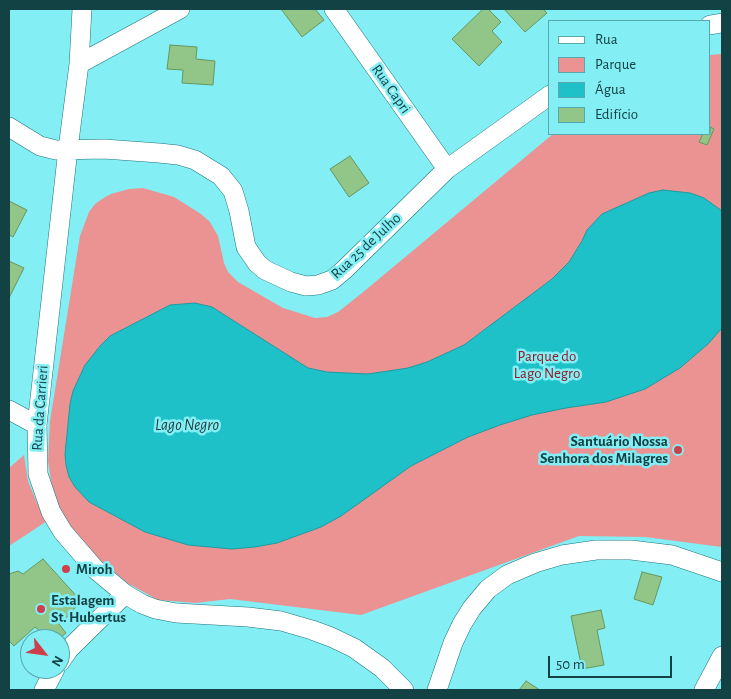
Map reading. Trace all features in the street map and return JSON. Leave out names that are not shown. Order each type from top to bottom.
[{"type":"street","name":"Rua da Carrieri","points":[[82,9],[79,64],[37,425],[38,474],[51,512],[64,532],[95,569],[126,594],[142,604],[165,612],[281,621],[312,630],[354,648],[382,668],[404,690]]},
{"type":"street","points":[[79,64],[180,9]]},
{"type":"street","name":"Rua Capri","points":[[334,9],[447,169]]},
{"type":"street","name":"Rua 25 de Julho","points":[[9,127],[40,146],[56,150],[104,149],[159,152],[195,160],[221,176],[232,191],[239,211],[246,247],[257,263],[276,276],[306,286],[318,285],[332,280],[447,169],[548,96]]},
{"type":"street","points":[[9,410],[37,425]]},
{"type":"street","points":[[437,690],[453,643],[462,624],[472,608],[488,589],[506,575],[535,563],[562,555],[596,550],[631,550],[672,556],[722,572]]},
{"type":"street","points":[[70,647],[126,594]]},
{"type":"street","points":[[704,690],[722,656]]},
{"type":"green space","name":"Parque do Lago Negro","points":[[722,54],[722,547],[645,537],[579,536],[361,615],[230,599],[196,603],[158,600],[129,584],[97,558],[62,520],[53,493],[48,461],[50,421],[80,236],[89,212],[95,204],[111,194],[129,189],[143,188],[174,197],[210,222],[218,236],[228,272],[238,282],[283,308],[315,318],[327,317],[338,312],[362,293],[552,135],[711,135],[711,55]]},
{"type":"green space","points":[[24,455],[28,481],[47,521],[9,546],[9,468]]},
{"type":"water","name":"Lago Negro","points":[[663,190],[690,193],[704,198],[722,211],[722,328],[708,344],[680,368],[645,389],[606,402],[532,415],[468,437],[411,466],[341,516],[321,527],[277,543],[255,547],[232,549],[188,545],[145,532],[89,502],[75,487],[69,477],[65,454],[70,404],[73,391],[85,365],[110,336],[170,305],[195,303],[212,307],[308,368],[327,372],[368,374],[408,368],[427,362],[464,345],[552,279],[569,262],[587,230],[602,214],[649,193]]},
{"type":"building","points":[[281,9],[315,9],[324,20],[302,37]]},
{"type":"building","points":[[483,9],[488,9],[501,22],[492,31],[502,42],[479,66],[452,39]]},
{"type":"building","points":[[504,9],[543,9],[547,13],[525,32]]},
{"type":"building","points":[[170,45],[197,47],[196,59],[215,61],[213,85],[182,83],[183,70],[167,69]]},
{"type":"building","points":[[711,128],[714,129],[707,145],[699,142],[702,135],[711,135]]},
{"type":"building","points":[[350,156],[369,183],[349,197],[330,169]]},
{"type":"building","points":[[9,201],[27,210],[13,237],[9,235]]},
{"type":"building","points":[[9,261],[24,268],[9,298]]},
{"type":"building","name":"Estalagem St. Hubertus","points":[[43,559],[81,601],[59,624],[63,629],[37,629],[35,627],[33,629],[20,629],[20,641],[14,646],[9,641],[9,574],[18,571],[23,574]]},
{"type":"building","points":[[642,572],[662,577],[653,605],[634,599]]},
{"type":"building","points":[[601,610],[605,628],[597,630],[604,665],[582,669],[571,616]]},
{"type":"building","points":[[526,681],[540,690],[519,690]]},
{"type":"place","name":"Santuário Nossa Senhora dos Milagres","points":[[678,450]]},
{"type":"place","name":"Miroh","points":[[66,569]]},
{"type":"place","name":"Estalagem St. Hubertus","points":[[41,609]]}]
